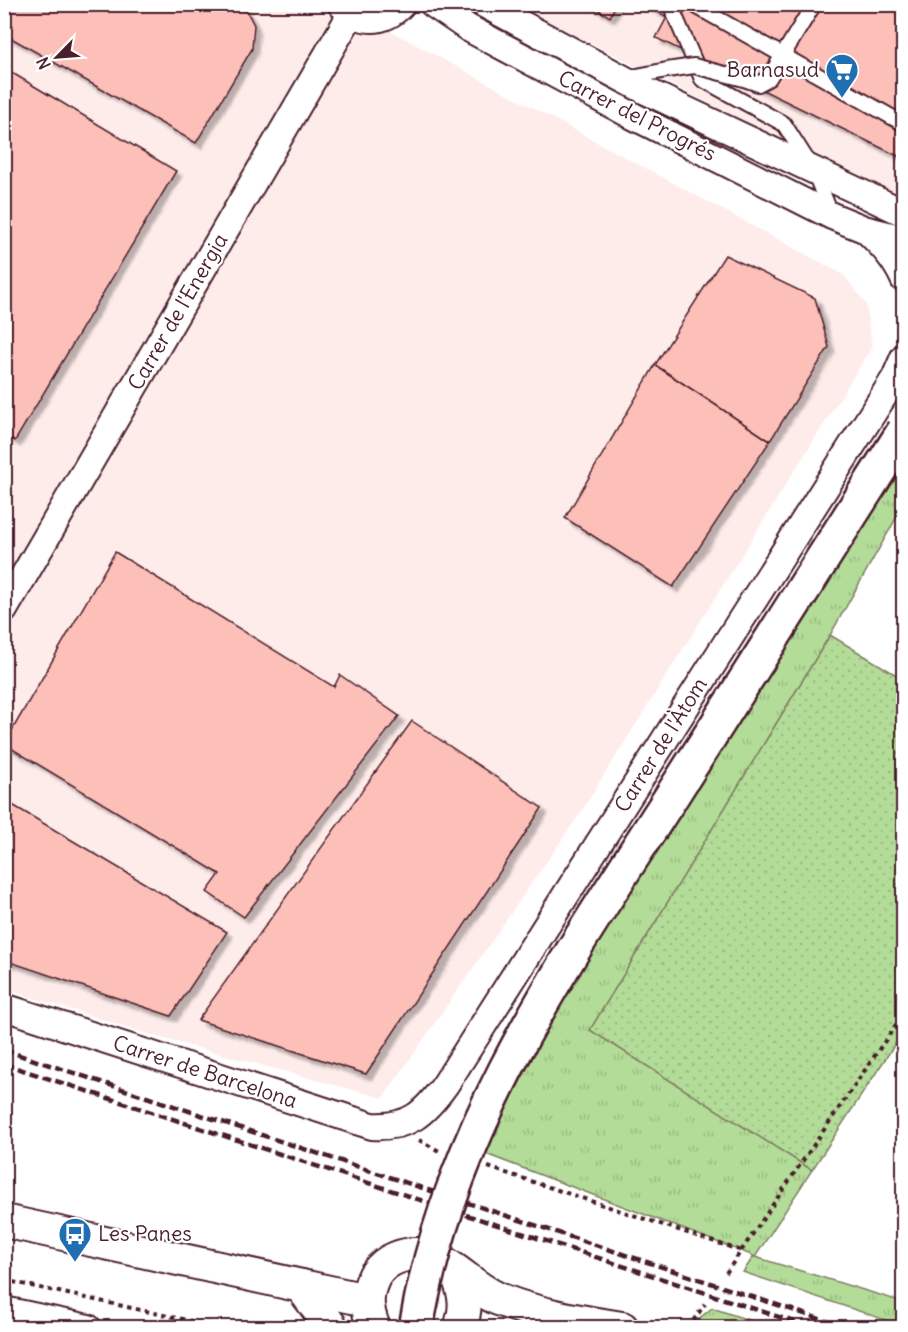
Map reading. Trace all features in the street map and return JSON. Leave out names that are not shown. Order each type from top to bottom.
[{"type":"main road","points":[[416,1328],[428,1270],[446,1208],[472,1136],[513,1051],[572,951],[903,431]]},
{"type":"street","points":[[346,9],[366,20],[381,19],[394,13],[402,4]]},
{"type":"street","name":"Carrer del Progrés","points":[[433,4],[468,28],[623,110],[847,222]]},
{"type":"street","name":"Carrer del Progrés","points":[[484,4],[624,79],[855,192],[903,213]]},
{"type":"street","name":"Carrer de l'Energia","points":[[4,610],[346,9]]},
{"type":"street","points":[[847,222],[903,239]]},
{"type":"street","points":[[847,222],[882,244],[898,266],[903,279]]},
{"type":"street","name":"Carrer de l'Àtom","points":[[406,1123],[431,1105],[445,1085],[889,388],[903,357]]},
{"type":"street","name":"Carrer de Barcelona","points":[[4,1007],[372,1126],[391,1127],[406,1123]]},
{"type":"street","points":[[4,1221],[301,1286],[370,1314],[370,1284],[377,1272],[390,1260],[405,1254],[422,1253],[444,1260],[456,1272],[500,1300],[581,1321],[622,1328]]},
{"type":"street","points":[[456,1272],[466,1296],[466,1313],[460,1328]]},
{"type":"street","points":[[301,1286],[332,1328]]},
{"type":"street","points":[[4,1310],[86,1327]]},
{"type":"lane","points":[[670,4],[702,79],[784,124],[847,222]]},
{"type":"lane","points":[[692,4],[903,123]]},
{"type":"lane","points":[[624,79],[694,66],[758,84],[769,78],[784,57],[814,4]]},
{"type":"path","points":[[726,1273],[903,1013]]},
{"type":"path","points":[[406,1123],[421,1142],[445,1153]]},
{"type":"path","points":[[478,1164],[742,1251]]},
{"type":"path","points":[[4,1280],[223,1328]]},
{"type":"path","points":[[688,1328],[705,1304]]},
{"type":"shaded area","points":[[5,5],[342,5],[844,275],[866,304],[872,347],[581,812],[383,1098],[161,1038],[5,989]]},
{"type":"shaded area","name":"Barnasud","points":[[517,5],[903,5],[903,203]]},
{"type":"green space","points":[[903,466],[903,506],[830,635],[590,1030],[812,1170],[755,1257],[903,1302],[903,1326],[743,1272],[754,1256],[483,1153],[571,984]]},
{"type":"green space","points":[[830,635],[903,679],[903,1032],[812,1170],[590,1030]]},
{"type":"green space","points":[[712,1308],[770,1327],[714,1327],[696,1321]]},
{"type":"building","points":[[5,4],[243,4],[254,25],[252,49],[196,143],[4,34]]},
{"type":"building","points":[[588,4],[616,4],[610,17]]},
{"type":"building","name":"Barnasud","points":[[644,4],[904,4],[904,159],[656,38],[667,17]]},
{"type":"building","points":[[4,68],[176,171],[15,441],[4,434]]},
{"type":"building","points":[[725,255],[815,298],[829,347],[770,441],[655,365]]},
{"type":"building","points":[[655,365],[770,441],[673,587],[565,518]]},
{"type":"building","points":[[115,552],[334,687],[340,675],[399,716],[244,917],[207,892],[220,874],[4,744]]},
{"type":"building","points":[[412,721],[542,808],[366,1074],[198,1020]]},
{"type":"building","points":[[4,800],[227,932],[171,1016],[4,960]]},
{"type":"railway","points":[[4,1050],[847,1328]]},
{"type":"railway","points":[[4,1064],[813,1328]]},
{"type":"place","name":"Barnasud","points":[[842,99]]},
{"type":"place","name":"Les Panes","points":[[75,1263]]}]
